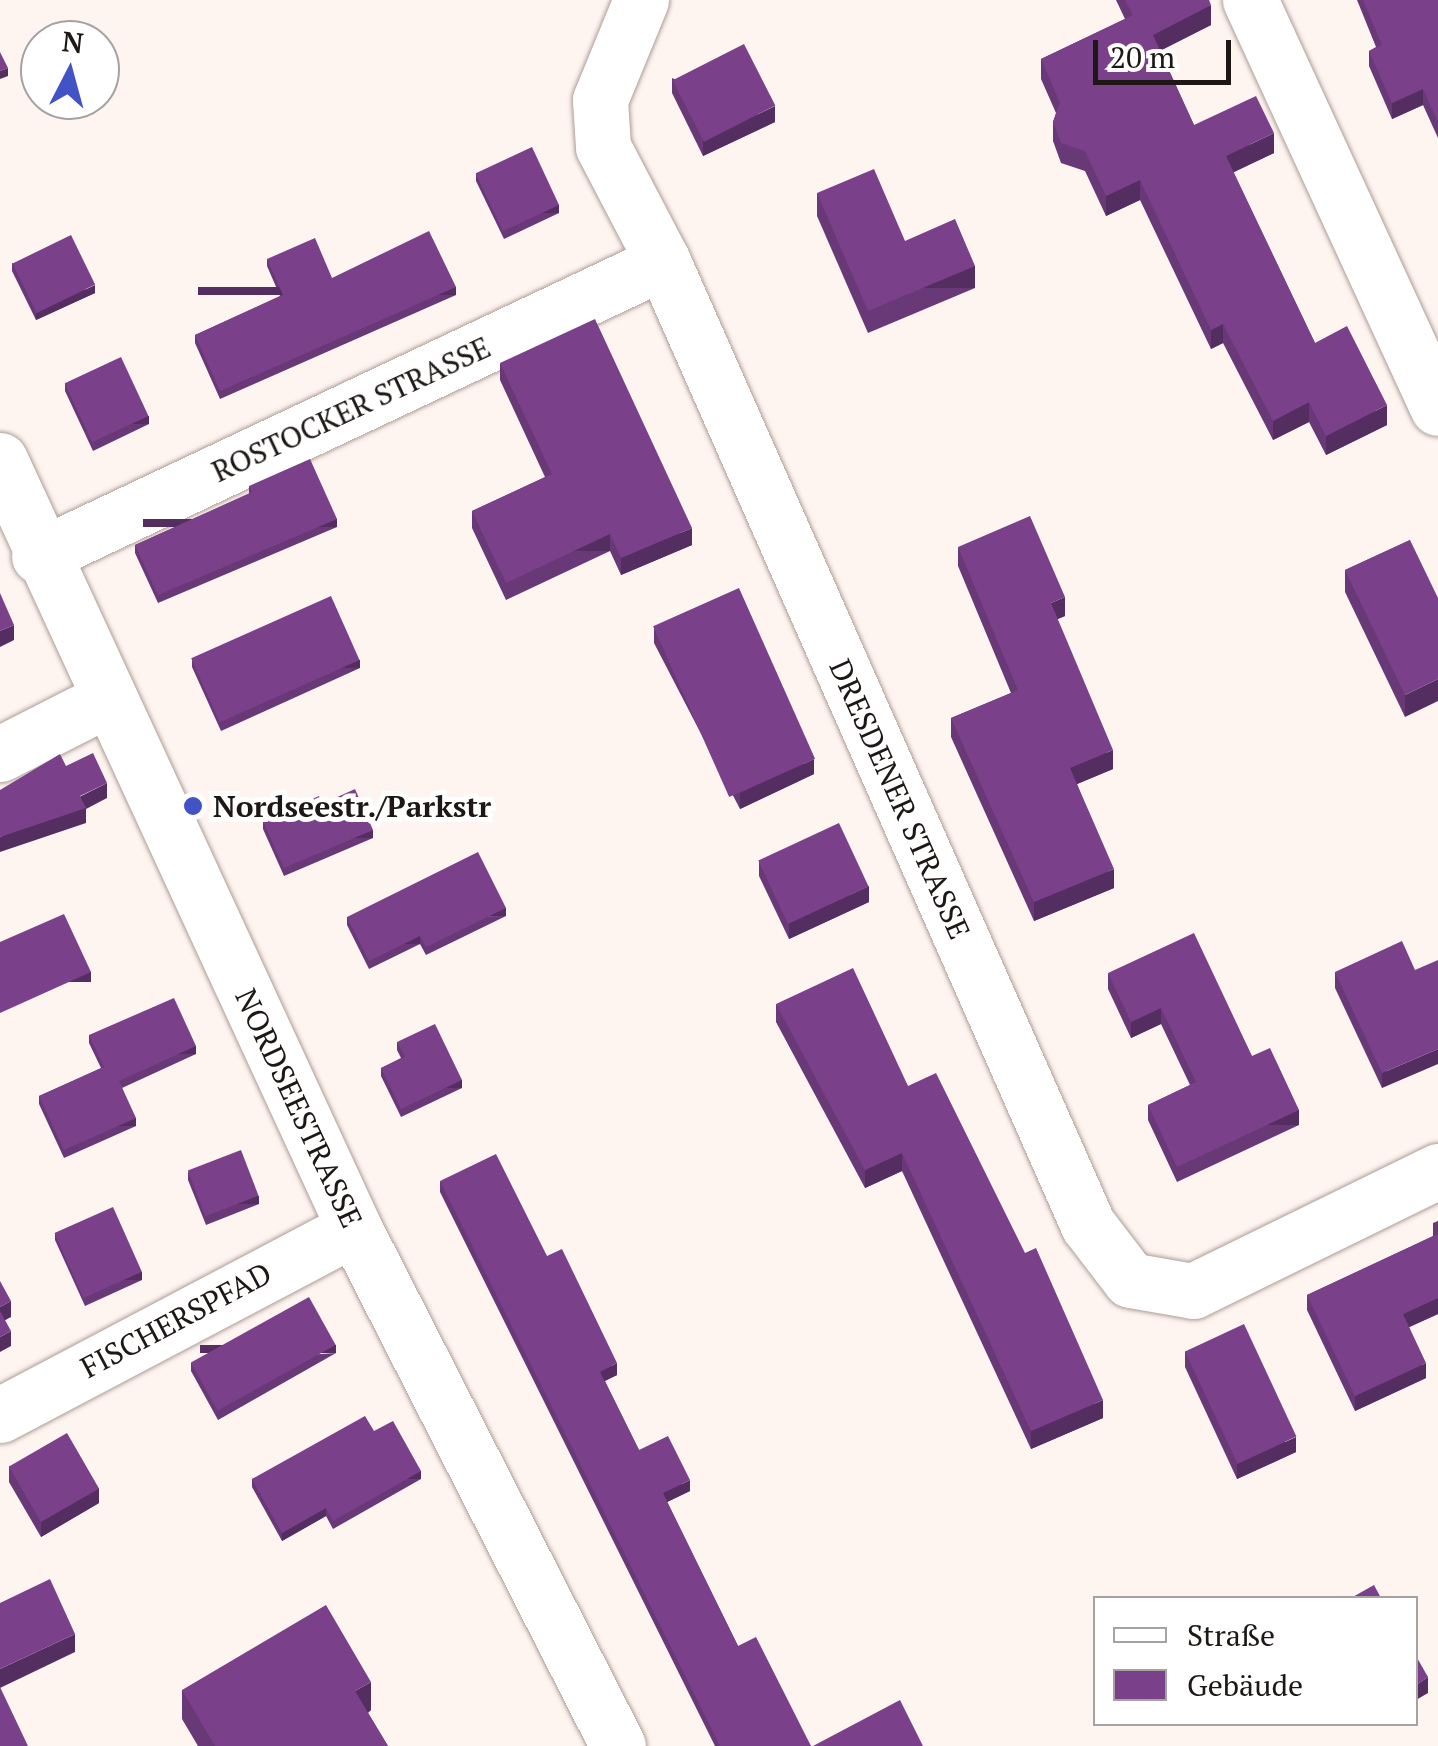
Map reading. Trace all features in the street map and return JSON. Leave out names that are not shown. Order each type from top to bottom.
[{"type":"street","name":"DRESDENER STRASSE","points":[[640,0],[600,100],[603,147],[663,262],[1088,1225],[1130,1280],[1194,1291],[1438,1171]]},
{"type":"street","points":[[1250,0],[1438,408]]},
{"type":"street","name":"ROSTOCKER STRASSE","points":[[38,556],[663,262]]},
{"type":"street","name":"NORDSEESTRASSE","points":[[0,460],[38,556],[354,1228],[618,1746]]},
{"type":"street","points":[[0,754],[108,699]]},
{"type":"street","name":"FISCHERSPFAD","points":[[0,1415],[354,1228]]},
{"type":"building","points":[[1125,0],[1209,0],[1211,5],[1153,35],[1194,125],[1256,96],[1274,133],[1226,156],[1315,343],[1347,326],[1387,405],[1326,436],[1309,402],[1273,421],[1223,324],[1211,330],[1140,180],[1106,196],[1085,151],[1061,143],[1053,122],[1060,103],[1041,59],[1133,15]]},
{"type":"building","points":[[1363,0],[1438,0],[1438,122],[1423,89],[1392,103],[1369,51],[1382,45]]},
{"type":"building","points":[[744,44],[775,105],[704,142],[673,80]]},
{"type":"building","points":[[0,52],[8,68],[0,71]]},
{"type":"building","points":[[532,147],[559,205],[503,231],[476,173]]},
{"type":"building","points":[[874,169],[905,241],[955,219],[975,266],[868,311],[817,193]]},
{"type":"building","points":[[429,231],[456,287],[220,391],[195,335],[283,295],[267,259],[315,238],[332,278]]},
{"type":"building","points":[[71,235],[95,284],[37,313],[13,263]]},
{"type":"building","points":[[595,319],[692,528],[621,558],[610,534],[506,583],[472,511],[552,474],[500,363]]},
{"type":"building","points":[[121,357],[148,416],[92,442],[65,383]]},
{"type":"building","points":[[310,459],[337,519],[158,595],[135,545],[252,492],[249,486]]},
{"type":"building","points":[[1030,516],[1065,597],[1051,603],[1113,750],[1070,768],[1114,869],[1034,902],[951,718],[1018,690],[958,547]]},
{"type":"building","points":[[1410,540],[1438,598],[1438,679],[1405,695],[1345,570]]},
{"type":"building","points":[[739,588],[815,759],[729,797],[653,626]]},
{"type":"building","points":[[0,593],[14,625],[0,631]]},
{"type":"building","points":[[331,596],[359,660],[220,722],[191,658]]},
{"type":"building","points":[[93,753],[107,783],[80,796],[86,808],[0,837],[0,790],[60,754],[66,766]]},
{"type":"building","points":[[355,789],[373,830],[284,868],[263,821],[319,796],[322,804]]},
{"type":"building","points":[[839,823],[869,886],[788,924],[758,861]]},
{"type":"building","points":[[478,852],[506,908],[426,947],[420,936],[369,961],[347,917]]},
{"type":"building","points":[[64,914],[91,972],[0,1013],[0,942]]},
{"type":"building","points":[[1194,933],[1252,1056],[1270,1048],[1299,1110],[1177,1167],[1148,1105],[1196,1082],[1161,1008],[1131,1022],[1108,973]]},
{"type":"building","points":[[1402,941],[1415,970],[1438,960],[1438,1049],[1382,1073],[1335,972]]},
{"type":"building","points":[[853,968],[908,1086],[936,1073],[1025,1253],[1036,1248],[1103,1400],[1031,1431],[902,1153],[865,1170],[776,1004]]},
{"type":"building","points":[[174,998],[196,1046],[119,1081],[136,1118],[64,1150],[39,1096],[104,1067],[89,1035]]},
{"type":"building","points":[[435,1024],[462,1080],[401,1109],[381,1068],[405,1057],[397,1042]]},
{"type":"building","points":[[241,1150],[259,1196],[205,1216],[188,1170]]},
{"type":"building","points":[[496,1154],[547,1256],[562,1249],[617,1363],[600,1372],[639,1450],[668,1436],[690,1480],[663,1493],[738,1646],[756,1637],[811,1746],[720,1746],[440,1181]]},
{"type":"building","points":[[113,1207],[142,1272],[83,1298],[55,1233]]},
{"type":"building","points":[[1438,1234],[1438,1298],[1403,1314],[1426,1363],[1355,1396],[1307,1295]]},
{"type":"building","points":[[0,1281],[11,1301],[0,1307]]},
{"type":"building","points":[[309,1297],[336,1345],[218,1411],[191,1362]]},
{"type":"building","points":[[0,1311],[11,1331],[0,1337]]},
{"type":"building","points":[[1244,1324],[1296,1436],[1237,1464],[1185,1351]]},
{"type":"building","points":[[365,1416],[374,1431],[393,1421],[421,1471],[333,1521],[326,1508],[282,1533],[252,1479]]},
{"type":"building","points":[[67,1433],[99,1488],[41,1522],[9,1466]]},
{"type":"building","points":[[50,1579],[75,1634],[0,1669],[0,1603]]},
{"type":"building","points":[[1374,1585],[1380,1596],[1355,1596]]},
{"type":"building","points":[[326,1605],[371,1682],[355,1691],[388,1746],[215,1746],[182,1690]]},
{"type":"building","points":[[1418,1660],[1428,1677],[1418,1684]]},
{"type":"building","points":[[0,1687],[28,1746],[0,1746]]},
{"type":"building","points":[[900,1700],[923,1746],[813,1746]]},
{"type":"place","name":"Nordseestr./Parkstr","points":[[193,806]]}]
